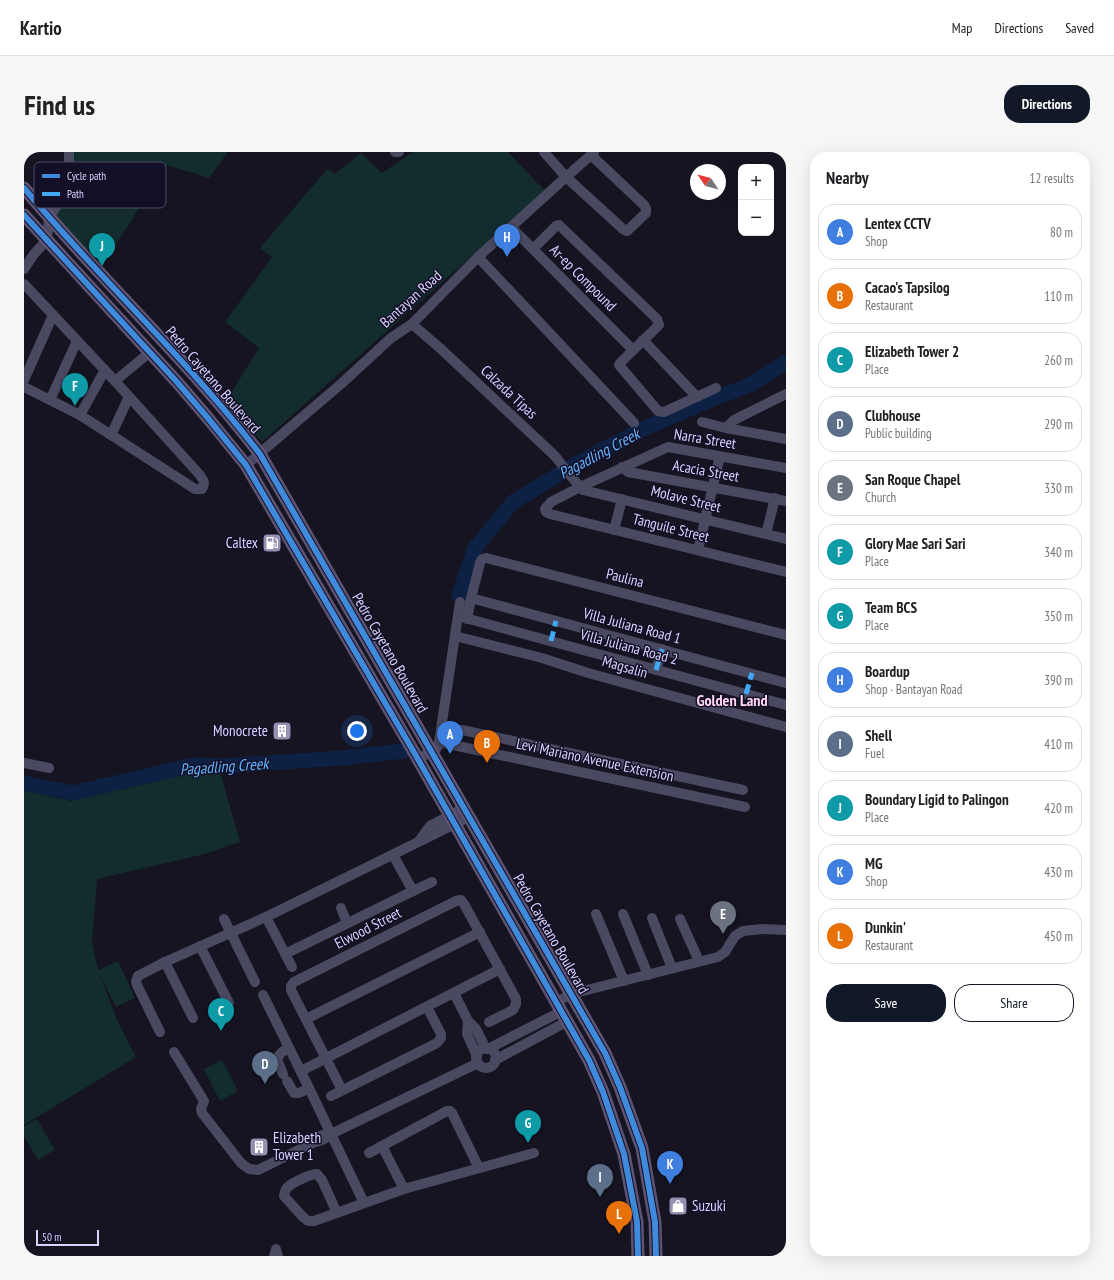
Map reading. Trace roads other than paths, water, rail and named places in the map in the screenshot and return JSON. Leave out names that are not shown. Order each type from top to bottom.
[{"type":"main road","name":"Pedro Cayetano Boulevard","points":[[24,188],[34,200]]},
{"type":"main road","name":"Pedro Cayetano Boulevard","points":[[41,208],[171,350],[260,454],[437,743],[466,812],[605,1053],[620,1087],[642,1148],[655,1222],[656,1256]]},
{"type":"main road","name":"Pedro Cayetano Boulevard","points":[[24,215],[197,405],[246,466],[418,759],[589,1060],[603,1092],[624,1154],[637,1222],[638,1256]]},
{"type":"street","points":[[544,152],[566,177],[627,231],[646,213],[646,209],[644,205],[592,154]]},
{"type":"street","name":"Bantayan Road","points":[[246,466],[341,384],[391,338],[412,324],[478,258],[592,154]]},
{"type":"street","points":[[24,269],[46,240],[49,218],[55,208]]},
{"type":"street","points":[[533,249],[556,226],[561,226],[657,319],[659,325],[619,365],[658,410],[664,412],[716,388]]},
{"type":"street","name":"Ar-ep Compound","points":[[511,227],[633,350]]},
{"type":"street","points":[[478,258],[634,423]]},
{"type":"street","points":[[24,284],[130,397],[199,474],[204,481],[202,489],[196,489],[80,415],[24,387]]},
{"type":"street","points":[[24,380],[53,315]]},
{"type":"street","name":"Calzada Tipas","points":[[412,324],[555,456],[580,487]]},
{"type":"street","points":[[643,340],[696,397]]},
{"type":"street","points":[[50,400],[78,341]]},
{"type":"street","points":[[115,381],[149,352]]},
{"type":"street","points":[[80,415],[105,370]]},
{"type":"street","points":[[726,428],[734,420],[786,394]]},
{"type":"street","points":[[111,435],[130,397]]},
{"type":"street","points":[[702,422],[786,439]]},
{"type":"street","name":"Narra Street","points":[[550,514],[546,512],[545,509],[551,502],[580,487],[668,447],[786,468]]},
{"type":"street","points":[[698,550],[720,456]]},
{"type":"street","name":"Acacia Street","points":[[622,468],[628,472],[786,501]]},
{"type":"street","name":"Molave Street","points":[[580,487],[587,491],[622,500],[786,539]]},
{"type":"street","points":[[766,534],[775,498]]},
{"type":"street","points":[[614,530],[622,500]]},
{"type":"street","name":"Tanguile Street","points":[[550,514],[786,572]]},
{"type":"street","name":"Paulina","points":[[471,598],[480,563],[482,559],[486,558],[786,635]]},
{"type":"street","points":[[437,743],[455,636],[471,598]]},
{"type":"street","name":"Villa Juliana Road 1","points":[[471,598],[786,683]]},
{"type":"street","points":[[460,602],[463,618]]},
{"type":"street","name":"Villa Juliana Road 2","points":[[463,618],[786,705]]},
{"type":"street","name":"Magsalin","points":[[455,636],[534,656],[786,727]]},
{"type":"street","points":[[656,670],[662,649]]},
{"type":"street","points":[[418,759],[437,743],[449,730],[462,730],[743,790]]},
{"type":"street","name":"Levi Mariano Avenue Extension","points":[[437,743],[745,807]]},
{"type":"street","points":[[24,763],[49,768]]},
{"type":"street","points":[[160,1032],[136,981],[138,976],[165,962],[266,917],[418,843],[430,826],[438,827],[466,812]]},
{"type":"street","points":[[393,855],[412,891]]},
{"type":"street","points":[[285,954],[432,882]]},
{"type":"street","name":"Elwood Street","points":[[306,1019],[291,990],[291,986],[294,982],[456,901],[461,900],[480,932]]},
{"type":"street","points":[[341,908],[347,923]]},
{"type":"street","points":[[596,914],[624,981]]},
{"type":"street","points":[[623,914],[648,974]]},
{"type":"street","points":[[266,917],[292,967]]},
{"type":"street","points":[[652,918],[672,968]]},
{"type":"street","points":[[224,919],[255,982]]},
{"type":"street","points":[[680,919],[699,962]]},
{"type":"street","points":[[468,1021],[467,1034],[480,1066],[486,1068],[492,1066],[495,1060],[562,1012],[571,994],[718,956],[725,952],[735,936],[743,931],[762,929],[786,930]]},
{"type":"street","points":[[342,1090],[306,1019],[480,932],[516,999],[516,1004],[513,1010],[489,1022]]},
{"type":"street","points":[[200,946],[229,1003]]},
{"type":"street","points":[[165,962],[193,1018]]},
{"type":"street","points":[[301,1071],[500,969]]},
{"type":"street","points":[[454,993],[468,1021],[476,1029],[487,1049],[493,1052],[495,1060]]},
{"type":"street","points":[[263,995],[364,1203]]},
{"type":"street","points":[[331,1096],[437,1043],[441,1038],[441,1034],[427,1007]]},
{"type":"street","points":[[174,1052],[204,1101],[201,1109],[202,1113],[241,1163],[249,1169],[258,1170],[315,1142],[327,1139],[331,1134],[477,1059],[480,1051],[487,1049],[562,1012]]},
{"type":"street","points":[[289,1048],[278,1055],[277,1060],[285,1077],[294,1093],[298,1094],[309,1088]]},
{"type":"street","points":[[368,1153],[450,1111],[479,1168]]},
{"type":"street","points":[[382,1146],[404,1189]]},
{"type":"street","points":[[337,1213],[322,1180],[317,1174],[312,1174],[288,1186],[285,1190],[284,1196],[302,1216],[308,1221],[314,1221],[337,1213],[364,1203],[404,1189],[534,1153]]},
{"type":"street","points":[[274,1256],[276,1249],[278,1256]]},
{"type":"waterway","name":"Pagadling Creek","points":[[459,595],[475,548],[513,502],[576,464],[643,429],[710,400],[750,385],[786,362]]},
{"type":"waterway","name":"Pagadling Creek","points":[[24,783],[73,793],[193,765],[223,766],[342,758],[404,751]]},
{"type":"place","name":"Boardup","points":[[507,257]]},
{"type":"place","name":"Boundary Ligid to Palingon","points":[[102,266]]},
{"type":"place","name":"Glory Mae Sari Sari","points":[[75,406]]},
{"type":"place","name":"Caltex","points":[[272,543]]},
{"type":"place","name":"Monocrete","points":[[282,731]]},
{"type":"place","name":"Lentex CCTV","points":[[450,754]]},
{"type":"place","name":"Cacao's Tapsilog","points":[[487,763]]},
{"type":"place","name":"San Roque Chapel","points":[[723,934]]},
{"type":"place","name":"Elizabeth Tower 2","points":[[221,1031]]},
{"type":"place","name":"Clubhouse","points":[[265,1084]]},
{"type":"place","name":"Team BCS","points":[[528,1143]]},
{"type":"place","name":"Elizabeth Tower 1","points":[[259,1147]]},
{"type":"place","name":"MG","points":[[670,1184]]},
{"type":"place","name":"Shell","points":[[600,1197]]},
{"type":"place","name":"Suzuki","points":[[678,1206]]},
{"type":"place","name":"Dunkin'","points":[[619,1234]]},
{"type":"district","name":"Golden Land","points":[[732,700]]}]
